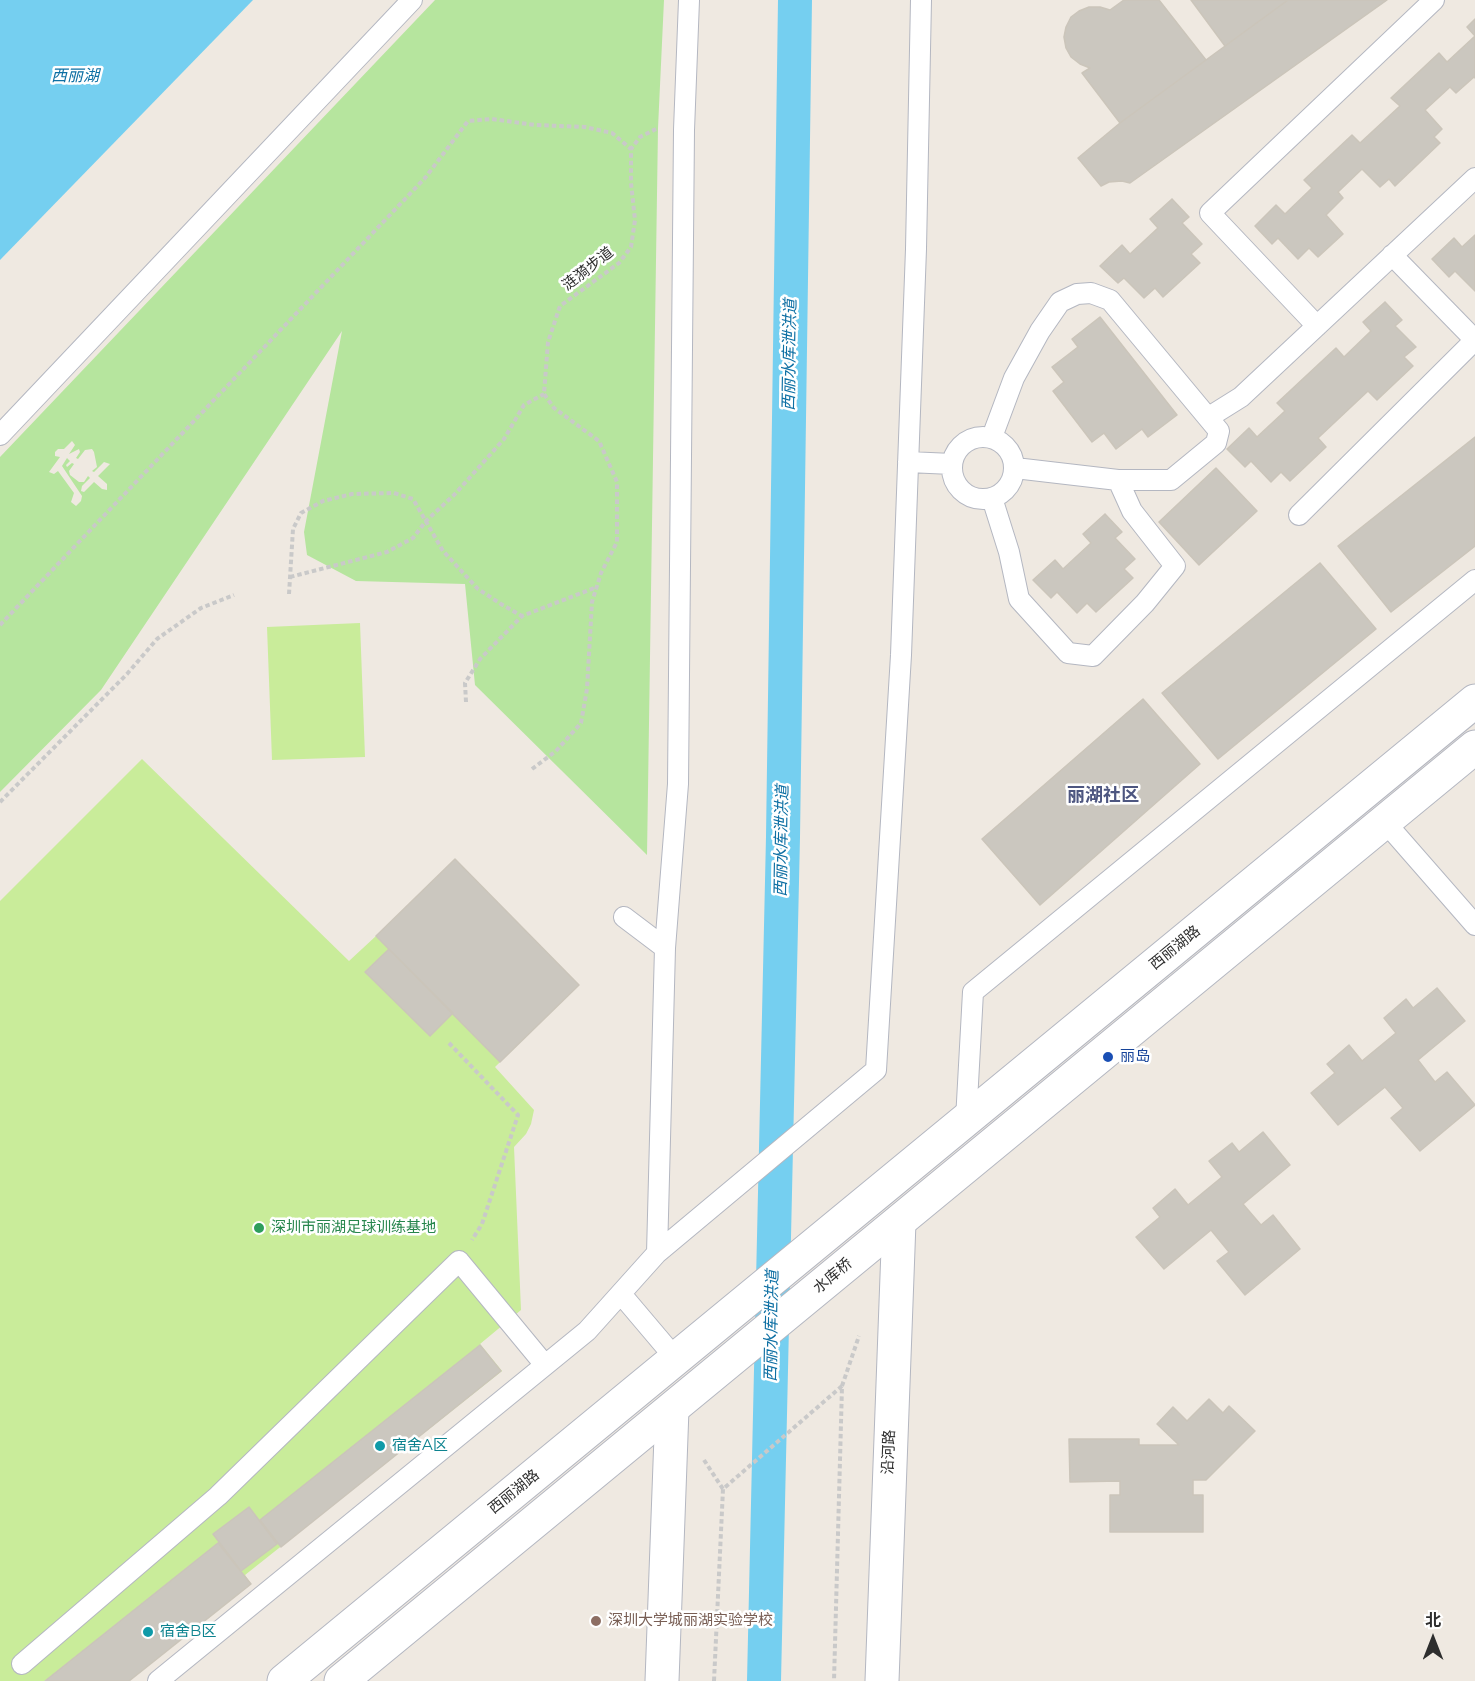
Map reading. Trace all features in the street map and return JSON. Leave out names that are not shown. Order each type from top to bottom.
[{"type":"main road","name":"西丽湖路","points":[[284,1681],[1475,701]]},
{"type":"main road","points":[[899,1222],[1475,747]]},
{"type":"main road","name":"水库桥","points":[[672,1409],[899,1222]]},
{"type":"main road","name":"沿河路","points":[[882,1681],[899,1222]]},
{"type":"main road","points":[[341,1681],[672,1409]]},
{"type":"main road","points":[[662,1681],[672,1409]]},
{"type":"lane","points":[[0,435],[412,0]]},
{"type":"lane","points":[[657,1253],[664,948],[678,784],[684,130],[689,0]]},
{"type":"lane","points":[[158,1681],[587,1331],[657,1253],[876,1070],[901,655],[916,249],[921,0]]},
{"type":"lane","points":[[1317,326],[1210,213],[1434,0]]},
{"type":"lane","points":[[1209,417],[1241,397],[1475,178]]},
{"type":"lane","points":[[1299,515],[1475,340],[1392,255]]},
{"type":"lane","points":[[992,437],[1014,378],[1040,331],[1060,302],[1077,294],[1091,293],[1110,300],[1219,431],[1216,443],[1171,480],[1118,480],[1015,468]]},
{"type":"lane","points":[[974,437],[992,437],[1009,449],[1015,468],[1009,487],[992,498],[971,497],[956,483],[952,464],[959,447],[974,437]]},
{"type":"lane","points":[[908,462],[952,464]]},
{"type":"lane","points":[[992,498],[1009,552],[1019,599],[1068,653],[1093,656],[1145,603],[1175,566],[1132,511],[1118,480]]},
{"type":"lane","points":[[966,1120],[973,992],[1475,580]]},
{"type":"lane","points":[[1384,822],[1475,925]]},
{"type":"lane","points":[[624,917],[664,948]]},
{"type":"lane","points":[[22,1664],[218,1496],[459,1261],[545,1365]]},
{"type":"lane","points":[[621,1294],[676,1359]]},
{"type":"path","points":[[0,625],[425,178],[468,121],[492,119],[535,125],[585,127],[612,133],[631,149],[640,137],[658,128],[684,130]]},
{"type":"path","name":"涟漪步道","points":[[544,394],[549,342],[560,306],[619,263],[631,247],[635,219],[631,183],[631,149]]},
{"type":"path","points":[[290,577],[387,552],[413,538],[426,521],[455,494],[504,439],[524,405],[544,394],[554,408],[598,441],[617,482],[616,542],[601,573],[592,602],[587,689],[581,723],[556,751],[532,769]]},
{"type":"path","points":[[289,594],[293,530],[302,513],[323,501],[352,494],[394,493],[413,500],[443,551],[478,589],[522,616]]},
{"type":"path","points":[[466,702],[465,683],[480,659],[522,616],[597,587]]},
{"type":"path","points":[[0,802],[127,674],[157,639],[201,608],[234,595]]},
{"type":"path","points":[[449,1043],[518,1115],[482,1224],[459,1261]]},
{"type":"path","points":[[714,1681],[723,1489],[842,1386],[834,1681]]},
{"type":"green space","points":[[435,0],[664,0],[658,128],[647,855],[475,685],[465,584],[356,581],[307,555],[304,532],[342,331],[101,690],[0,792],[0,457]],"holes":[[[72,441],[75,445],[69,454],[79,449],[80,452],[76,458],[78,459],[85,450],[92,449],[94,452],[97,467],[92,471],[94,472],[104,462],[110,464],[98,476],[107,484],[107,490],[94,482],[84,492],[81,491],[82,486],[90,478],[88,476],[84,482],[79,482],[70,475],[69,471],[74,464],[67,467],[70,461],[67,458],[62,466],[82,496],[76,506],[71,502],[74,493],[58,471],[54,474],[49,472],[60,457],[55,456],[55,452],[58,449],[64,449]]]},
{"type":"green space","points":[[360,623],[365,757],[272,760],[267,627]]},
{"type":"green space","name":"深圳市丽湖足球训练基地","points":[[142,759],[349,961],[376,936],[579,985],[495,1067],[534,1110],[526,1134],[514,1147],[521,1310],[480,1344],[502,1371],[245,1575],[251,1584],[129,1681],[0,1681],[0,901]]},
{"type":"water","name":"西丽湖","points":[[0,0],[253,0],[0,260]]},
{"type":"building","points":[[1124,0],[1159,0],[1206,60],[1120,123],[1082,73],[1090,68],[1071,57],[1064,37],[1071,17],[1079,11],[1089,7],[1110,10]]},
{"type":"building","points":[[1191,0],[1288,0],[1225,46]]},
{"type":"building","points":[[1288,0],[1387,0],[1130,183],[1109,182],[1101,186],[1078,158],[1120,123]]},
{"type":"building","points":[[1475,19],[1475,36],[1467,27]]},
{"type":"building","points":[[1475,36],[1475,78],[1456,93],[1450,87],[1425,110],[1442,129],[1434,137],[1440,143],[1395,186],[1389,179],[1380,187],[1362,169],[1338,192],[1343,198],[1326,215],[1343,234],[1318,257],[1309,248],[1298,259],[1278,238],[1272,244],[1255,226],[1276,205],[1285,214],[1312,188],[1304,180],[1352,135],[1360,143],[1400,106],[1391,98],[1439,53],[1447,62]]},
{"type":"building","points":[[1172,199],[1189,217],[1182,223],[1202,244],[1191,254],[1200,263],[1163,297],[1155,288],[1144,298],[1124,278],[1118,283],[1100,266],[1122,245],[1130,254],[1158,228],[1150,219]]},
{"type":"building","points":[[1475,235],[1475,291],[1455,271],[1449,277],[1432,259],[1454,238],[1462,247]]},
{"type":"building","points":[[1385,302],[1402,320],[1395,326],[1416,347],[1404,357],[1413,366],[1377,400],[1368,391],[1318,438],[1326,447],[1290,481],[1281,472],[1271,482],[1251,461],[1245,467],[1227,449],[1249,428],[1257,437],[1285,411],[1277,403],[1336,348],[1344,357],[1371,331],[1363,322]]},
{"type":"building","points":[[1100,317],[1177,415],[1148,437],[1142,429],[1116,449],[1104,433],[1092,442],[1053,391],[1064,382],[1052,367],[1078,347],[1072,339]]},
{"type":"building","points":[[1475,437],[1475,546],[1391,612],[1338,546]]},
{"type":"building","points":[[1216,468],[1257,511],[1199,565],[1159,522]]},
{"type":"building","points":[[1105,514],[1122,532],[1115,538],[1135,559],[1124,569],[1133,578],[1096,612],[1087,603],[1077,613],[1057,592],[1051,598],[1033,580],[1055,560],[1063,569],[1091,543],[1083,534]]},
{"type":"building","points":[[1320,563],[1376,629],[1218,759],[1162,693]]},
{"type":"building","points":[[1143,699],[1200,764],[1040,905],[982,839]]},
{"type":"building","points":[[455,859],[579,985],[500,1062],[376,936]]},
{"type":"building","points":[[389,949],[453,1013],[430,1036],[365,972]]},
{"type":"building","points":[[1437,988],[1465,1021],[1418,1060],[1435,1082],[1447,1072],[1475,1105],[1420,1151],[1391,1118],[1403,1108],[1385,1087],[1338,1125],[1311,1093],[1335,1073],[1327,1064],[1349,1045],[1362,1061],[1396,1033],[1384,1018],[1406,999],[1413,1008]]},
{"type":"building","points":[[1263,1132],[1290,1165],[1243,1204],[1261,1225],[1273,1215],[1300,1249],[1245,1295],[1217,1261],[1229,1252],[1211,1230],[1164,1269],[1136,1237],[1160,1217],[1153,1208],[1175,1189],[1188,1205],[1222,1177],[1209,1161],[1232,1143],[1239,1152]]},
{"type":"building","name":"宿舍A区","points":[[480,1345],[501,1371],[281,1547],[260,1520]]},
{"type":"building","points":[[1209,1399],[1223,1413],[1229,1406],[1255,1431],[1206,1480],[1193,1480],[1193,1495],[1203,1495],[1203,1532],[1110,1532],[1110,1495],[1120,1495],[1120,1481],[1070,1482],[1069,1439],[1139,1439],[1139,1445],[1179,1445],[1157,1424],[1173,1407],[1187,1421]]},
{"type":"building","points":[[249,1507],[277,1544],[241,1571],[213,1534]]},
{"type":"building","name":"宿舍B区","points":[[218,1543],[251,1584],[129,1681],[45,1681]]},
{"type":"waterway","name":"西丽水库泄洪道","points":[[764,1681],[783,837],[795,0]]},
{"type":"place","name":"丽岛","points":[[1108,1057]]},
{"type":"place","name":"深圳市丽湖足球训练基地","points":[[259,1228]]},
{"type":"place","name":"宿舍A区","points":[[380,1446]]},
{"type":"place","name":"深圳大学城丽湖实验学校","points":[[596,1621]]},
{"type":"place","name":"宿舍B区","points":[[148,1632]]},
{"type":"district","name":"丽湖社区","points":[[1103,796]]}]
